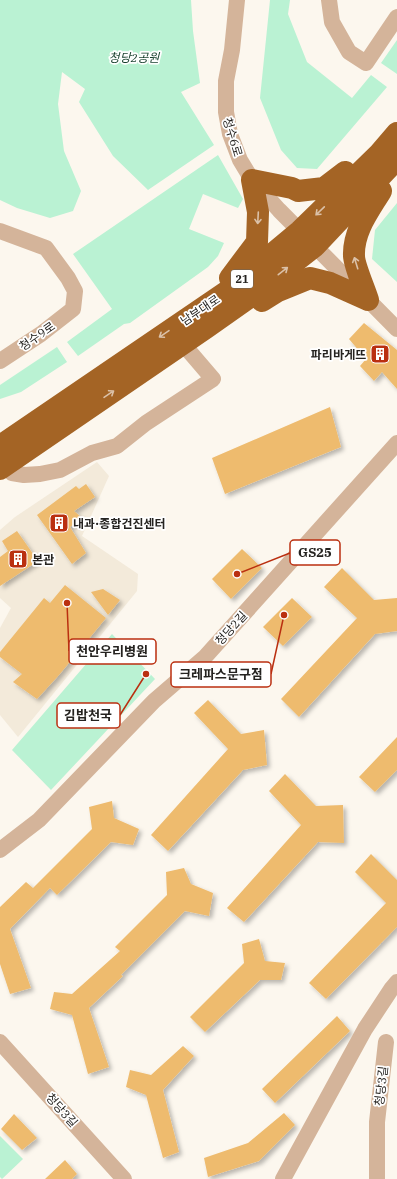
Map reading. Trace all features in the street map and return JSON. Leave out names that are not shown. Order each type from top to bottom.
[{"type":"highway","points":[[197,323],[257,242],[258,212],[252,180],[292,188],[298,191],[324,188],[397,133]]},
{"type":"highway","name":"남부대로","points":[[0,446],[71,409],[183,344],[197,323],[229,290],[300,231],[379,154],[397,133]]},
{"type":"highway","name":"남부대로","points":[[4,475],[71,409],[197,323],[247,299],[315,246],[397,159]]},
{"type":"highway","points":[[368,300],[354,257],[356,237],[365,217],[397,166]]},
{"type":"highway","points":[[197,323],[244,313],[278,291],[310,278],[330,283],[368,300]]},
{"type":"highway","points":[[0,432],[71,409]]},
{"type":"street","name":"청수6로","points":[[237,0],[232,50],[226,81],[226,112],[230,134],[240,160],[252,180],[315,246]]},
{"type":"street","points":[[329,0],[332,22],[349,52],[366,63],[397,17]]},
{"type":"street","name":"청수9로","points":[[0,231],[46,248],[68,278],[75,291],[72,310],[0,361]]},
{"type":"street","points":[[315,246],[397,329]]},
{"type":"street","points":[[4,475],[40,474],[60,470],[92,453],[116,446],[146,423],[213,380],[183,344]]},
{"type":"street","name":"청당2길","points":[[0,850],[39,820],[154,701],[205,658],[397,443]]},
{"type":"street","points":[[283,1179],[365,1029],[397,982]]},
{"type":"street","points":[[365,1029],[391,1043]]},
{"type":"street","name":"청당3길","points":[[0,1042],[124,1179]]},
{"type":"street","name":"청당3길","points":[[377,1179],[377,1122],[391,1043]]},
{"type":"shaded area","points":[[97,462],[109,476],[82,536],[138,574],[137,591],[18,737],[0,715],[0,628],[11,608],[0,598],[0,530],[15,517]]},
{"type":"green space","name":"청당2공원","points":[[0,0],[191,0],[193,31],[200,83],[181,92],[214,145],[148,190],[113,156],[79,102],[85,89],[62,72],[58,104],[64,151],[81,191],[73,211],[50,218],[17,208],[0,200]]},
{"type":"green space","points":[[270,0],[290,0],[288,14],[307,62],[352,98],[371,75],[387,87],[317,169],[297,168],[281,150],[260,98]]},
{"type":"green space","points":[[397,40],[397,74],[381,63]]},
{"type":"green space","points":[[218,155],[243,199],[238,208],[203,194],[189,229],[224,243],[218,256],[208,267],[130,323],[124,324],[78,356],[67,342],[112,309],[73,254]]},
{"type":"green space","points":[[397,203],[397,282],[372,259],[375,230]]},
{"type":"green space","points":[[57,347],[67,362],[21,392],[0,399],[0,385]]},
{"type":"green space","points":[[112,634],[155,679],[51,790],[12,750]]},
{"type":"green space","points":[[0,1136],[23,1159],[2,1179],[0,1177]]},
{"type":"building","name":"파리바게뜨","points":[[364,323],[397,350],[397,389],[382,372],[374,381],[360,366],[366,359],[349,339]]},
{"type":"building","points":[[330,407],[341,447],[225,494],[212,458]]},
{"type":"building","name":"내과·종합건진센터","points":[[86,484],[95,497],[74,511],[82,518],[70,527],[86,553],[72,564],[37,515],[76,486],[79,489]]},
{"type":"building","name":"본관","points":[[17,531],[38,561],[0,586],[0,557],[8,551],[2,541]]},
{"type":"building","points":[[242,549],[262,568],[231,599],[212,579]]},
{"type":"building","points":[[342,568],[374,600],[397,598],[397,631],[375,634],[299,717],[281,699],[357,618],[324,587]]},
{"type":"building","points":[[65,585],[106,618],[37,699],[13,682],[22,674],[0,657],[0,652],[44,598],[50,603]]},
{"type":"building","points":[[103,589],[120,600],[108,615],[91,592]]},
{"type":"building","points":[[292,598],[312,617],[283,646],[263,627]]},
{"type":"building","points":[[208,700],[241,734],[264,730],[267,765],[243,770],[168,851],[151,835],[228,749],[194,713]]},
{"type":"building","points":[[397,737],[397,770],[375,792],[359,777]]},
{"type":"building","points":[[285,774],[316,806],[343,805],[344,843],[318,842],[244,922],[227,908],[301,825],[269,791]]},
{"type":"building","points":[[112,801],[114,818],[139,829],[133,845],[111,842],[57,895],[50,888],[10,929],[31,988],[10,994],[0,964],[0,907],[26,882],[33,888],[92,829],[89,807]]},
{"type":"building","points":[[371,854],[397,880],[397,927],[326,999],[309,983],[386,903],[355,872]]},
{"type":"building","points":[[184,868],[191,884],[213,893],[209,916],[185,911],[121,975],[123,976],[89,1008],[109,1067],[88,1074],[72,1015],[50,1009],[54,992],[72,994],[120,951],[115,947],[167,895],[166,872]]},
{"type":"building","points":[[259,939],[265,961],[285,963],[281,980],[260,980],[205,1032],[190,1017],[244,963],[242,944]]},
{"type":"building","points":[[337,1016],[350,1031],[275,1103],[262,1089]]},
{"type":"building","points":[[183,1046],[194,1056],[163,1090],[179,1152],[163,1158],[146,1095],[126,1087],[130,1070],[151,1075]]},
{"type":"building","points":[[284,1113],[295,1125],[259,1161],[208,1177],[204,1158],[248,1143]]},
{"type":"building","points":[[14,1114],[37,1138],[22,1150],[1,1129]]},
{"type":"building","points":[[65,1160],[77,1174],[72,1179],[45,1179]]},
{"type":"place","name":"파리바게뜨","points":[[380,354]]},
{"type":"place","name":"내과·종합건진센터","points":[[59,523]]},
{"type":"place","name":"본관","points":[[18,559]]},
{"type":"place","name":"GS25","points":[[237,574]]},
{"type":"place","name":"천안우리병원","points":[[67,603]]},
{"type":"place","name":"크레파스문구점","points":[[284,615]]},
{"type":"place","name":"김밥천국","points":[[146,674]]}]
